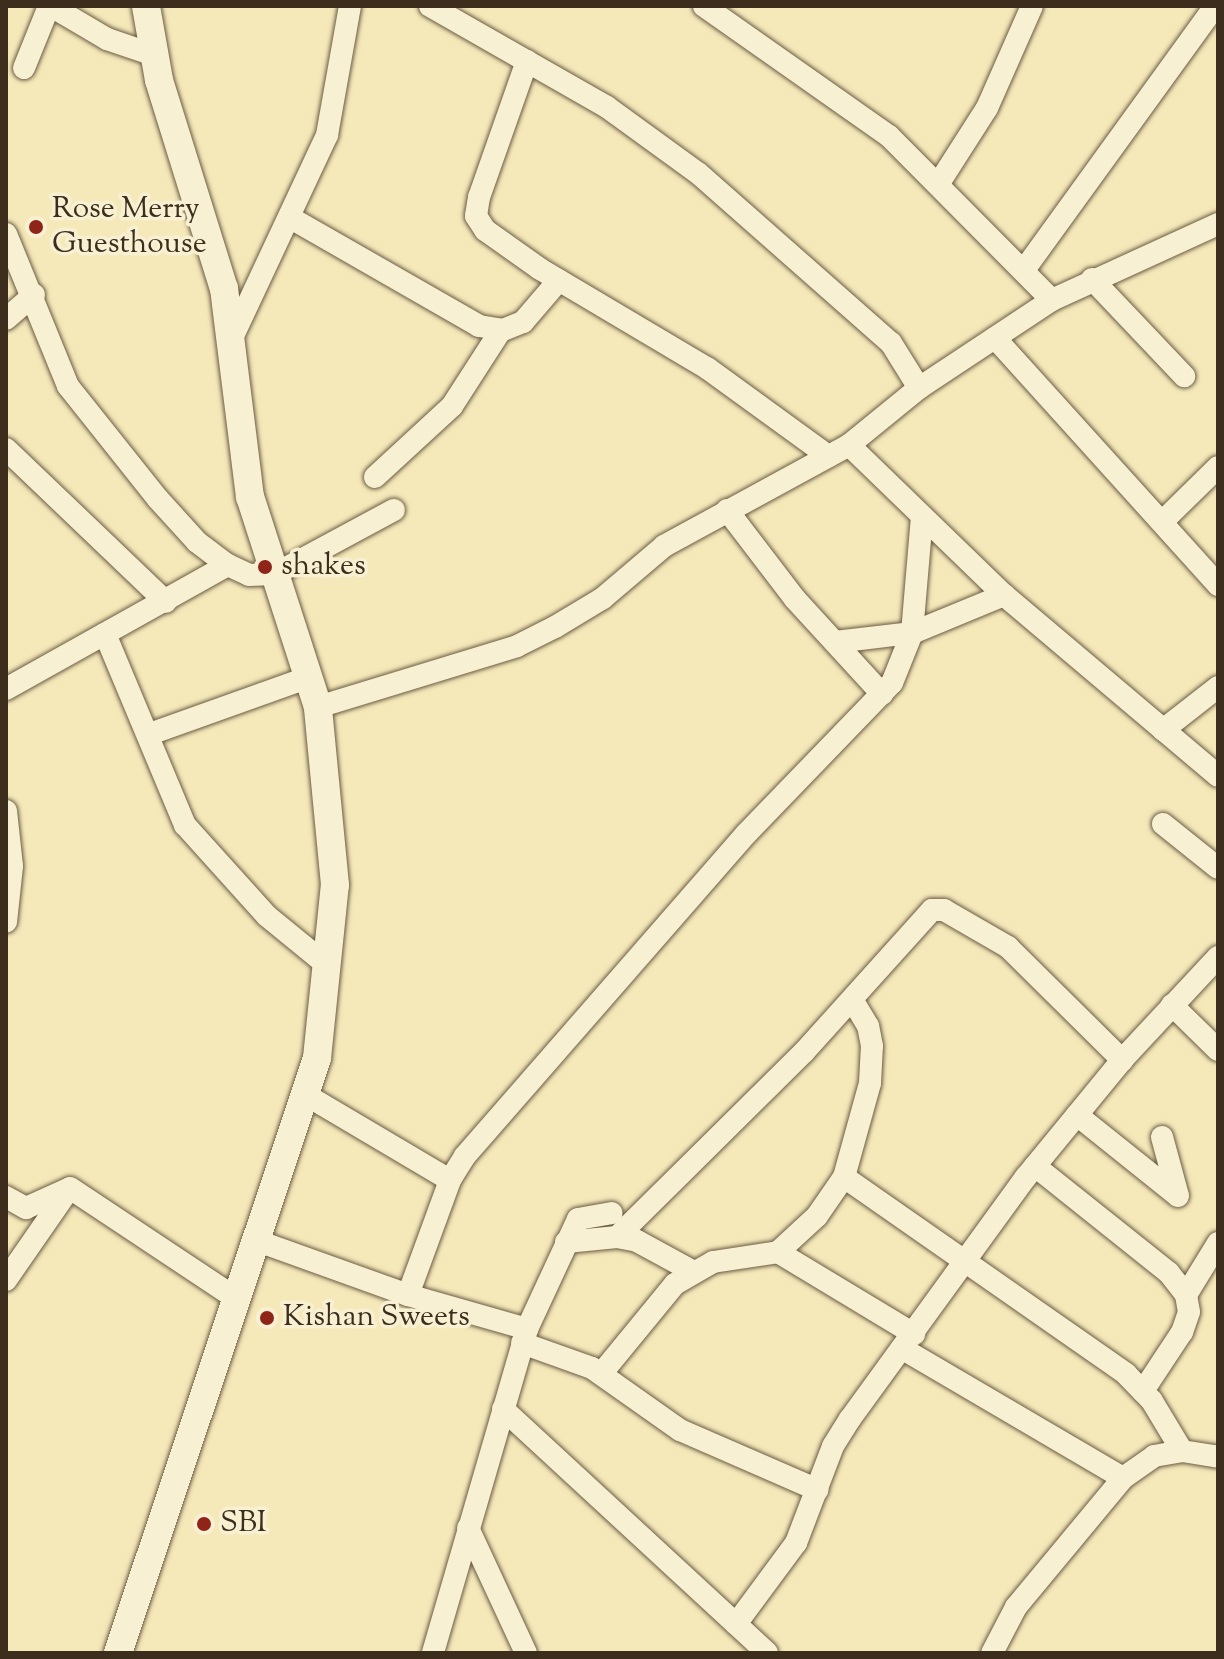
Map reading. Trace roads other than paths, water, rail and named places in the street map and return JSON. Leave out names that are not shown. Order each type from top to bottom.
[{"type":"street","points":[[24,68],[50,6],[107,39],[154,55]]},
{"type":"street","points":[[118,1653],[234,1297],[317,1058],[335,885],[318,707],[250,497],[224,289],[154,55],[146,6]]},
{"type":"street","points":[[232,338],[327,135],[350,6]]},
{"type":"street","points":[[430,6],[463,15],[527,61],[607,107],[698,173],[891,343],[919,388]]},
{"type":"street","points":[[704,6],[859,112],[939,183],[1052,300]]},
{"type":"street","points":[[939,183],[987,108],[1032,6]]},
{"type":"street","points":[[1024,270],[1215,6]]},
{"type":"street","points":[[527,61],[476,216],[505,246],[675,347],[828,456]]},
{"type":"street","points":[[289,217],[414,293],[479,326],[501,330],[523,322],[559,280]]},
{"type":"street","points":[[318,707],[517,646],[603,598],[664,546],[849,445],[919,388],[1052,300],[1092,279],[1218,224]]},
{"type":"street","points":[[6,234],[34,295],[68,386],[97,426],[197,542],[228,565],[249,575],[275,574],[394,510]]},
{"type":"street","points":[[1092,279],[1184,376]]},
{"type":"street","points":[[6,319],[34,295]]},
{"type":"street","points":[[375,477],[452,406],[501,330]]},
{"type":"street","points":[[995,338],[1218,585]]},
{"type":"street","points":[[849,445],[1004,595],[1218,776]]},
{"type":"street","points":[[6,449],[166,602]]},
{"type":"street","points":[[1162,522],[1217,470]]},
{"type":"street","points":[[727,510],[835,642],[882,694]]},
{"type":"street","points":[[408,1295],[450,1180],[486,1130],[746,834],[882,694],[912,633],[922,517]]},
{"type":"street","points":[[6,689],[228,565]]},
{"type":"street","points":[[835,642],[912,633],[1004,595]]},
{"type":"street","points":[[105,634],[150,734],[185,825],[267,916],[327,965]]},
{"type":"street","points":[[150,734],[309,677]]},
{"type":"street","points":[[1163,730],[1218,687]]},
{"type":"street","points":[[6,811],[12,866],[6,922]]},
{"type":"street","points":[[1163,824],[1218,868]]},
{"type":"street","points":[[617,1237],[853,1001],[932,910],[944,910],[1008,947],[1122,1060]]},
{"type":"street","points":[[736,1624],[796,1543],[833,1446],[967,1258],[1035,1166],[1122,1060],[1218,957]]},
{"type":"street","points":[[601,1374],[675,1284],[692,1271],[778,1252],[817,1216],[844,1177],[870,1083],[872,1046],[868,1026],[853,1001]]},
{"type":"street","points":[[1172,1005],[1218,1050]]},
{"type":"street","points":[[306,1095],[450,1180]]},
{"type":"street","points":[[1077,1115],[1178,1196],[1162,1137]]},
{"type":"street","points":[[1035,1166],[1169,1273],[1186,1295],[1189,1312],[1182,1332],[1143,1391]]},
{"type":"street","points":[[844,1177],[967,1258],[1143,1391],[1182,1451]]},
{"type":"street","points":[[70,1188],[234,1297]]},
{"type":"street","points":[[6,1197],[26,1208],[70,1188]]},
{"type":"street","points":[[6,1280],[70,1188]]},
{"type":"street","points":[[433,1653],[524,1336],[578,1219],[611,1213]]},
{"type":"street","points":[[566,1242],[617,1237],[637,1241],[692,1271]]},
{"type":"street","points":[[255,1240],[524,1336],[601,1374],[680,1430],[818,1490]]},
{"type":"street","points":[[1186,1295],[1218,1243]]},
{"type":"street","points":[[778,1252],[909,1342],[1123,1478]]},
{"type":"street","points":[[503,1409],[767,1653]]},
{"type":"street","points":[[992,1653],[1016,1607],[1123,1478],[1154,1456],[1182,1451],[1218,1457]]},
{"type":"street","points":[[468,1528],[526,1653]]},
{"type":"place","name":"Rose Merry Guesthouse","points":[[36,227]]},
{"type":"place","name":"shakes","points":[[265,567]]},
{"type":"place","name":"Kishan Sweets","points":[[267,1318]]},
{"type":"place","name":"SBI","points":[[204,1524]]}]
